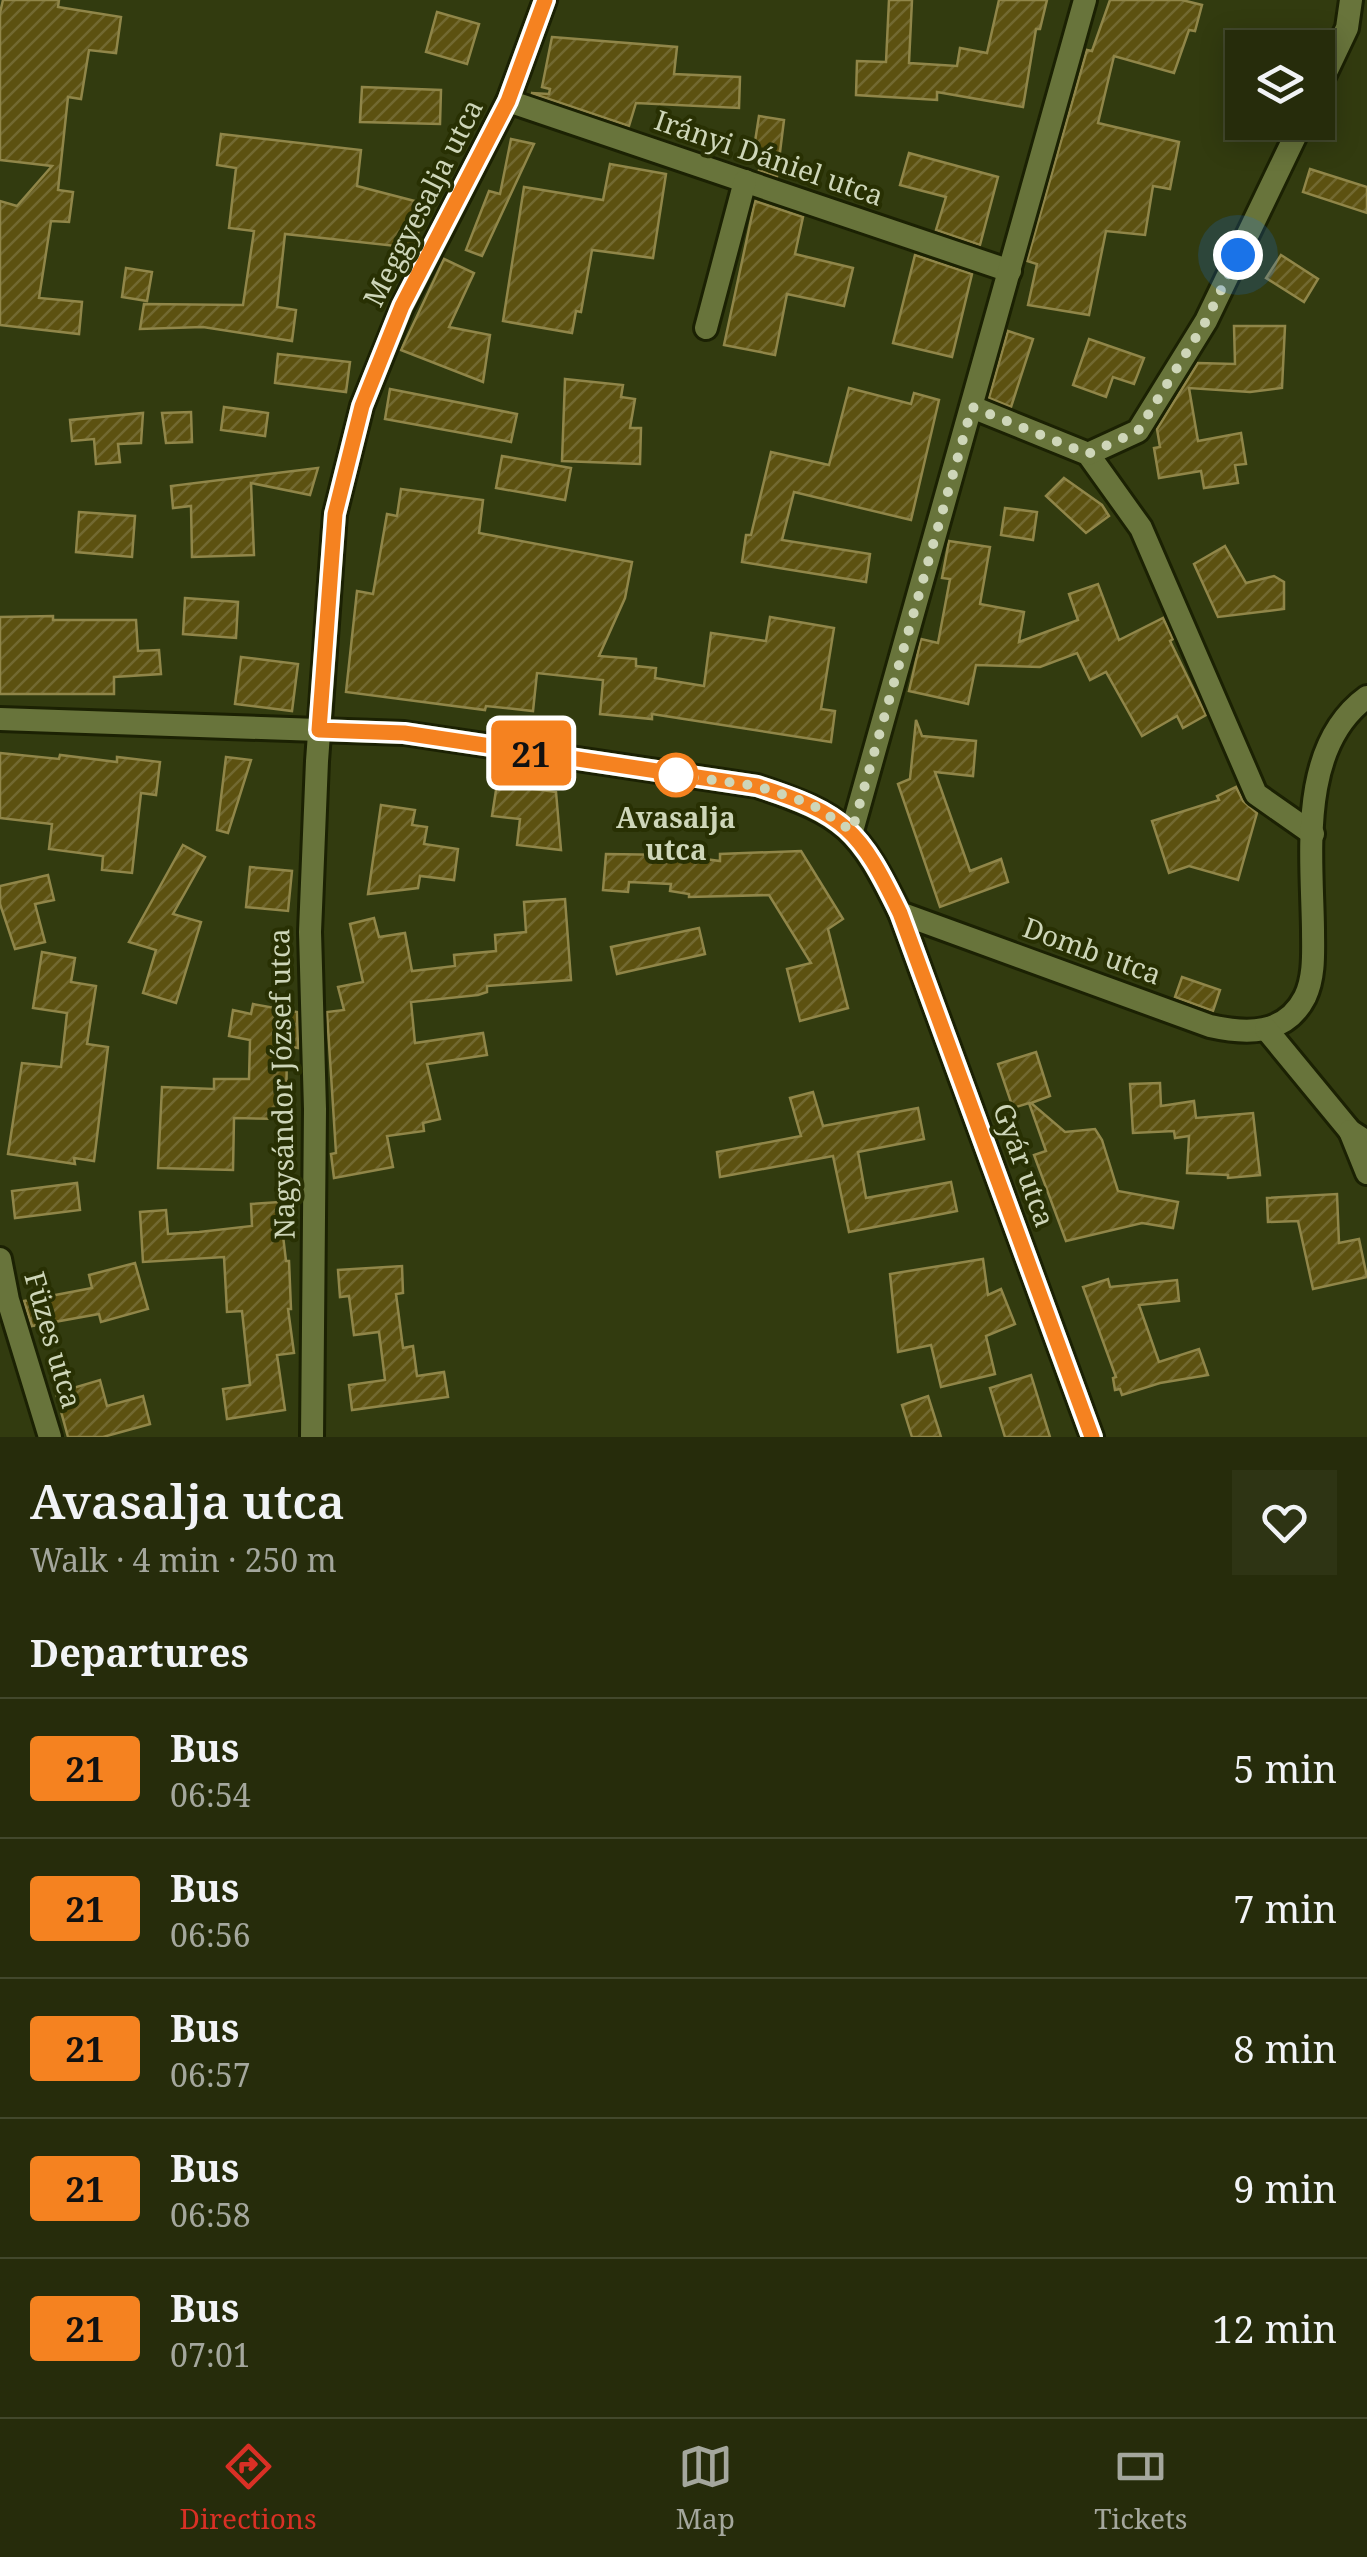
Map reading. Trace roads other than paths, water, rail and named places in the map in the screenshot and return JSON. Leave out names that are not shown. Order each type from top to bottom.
[{"type":"street","name":"Meggyesalja utca","points":[[319,730],[335,514],[362,406],[402,306],[508,101],[545,0]]},
{"type":"street","points":[[0,719],[404,733],[757,786],[811,804],[852,831],[1085,0]]},
{"type":"street","points":[[1335,54],[1347,28],[1351,0]]},
{"type":"street","name":"Irányi Dániel utca","points":[[508,101],[1010,271]]},
{"type":"street","points":[[1088,454],[1138,431],[1206,321],[1293,140]]},
{"type":"street","points":[[706,328],[746,181]]},
{"type":"street","points":[[972,407],[1088,454],[1140,528],[1256,794],[1313,834]]},
{"type":"street","points":[[1367,697],[1338,726],[1319,771],[1313,834],[1313,970],[1305,997],[1290,1017],[1266,1029],[1358,1137],[1367,1173]]},
{"type":"street","name":"Nagysándor József utca","points":[[312,1437],[315,1109],[310,932],[319,730]]},
{"type":"street","name":"Gyár utca","points":[[852,831],[878,867],[900,913],[1092,1437]]},
{"type":"street","name":"Domb utca","points":[[900,913],[1210,1026],[1241,1033],[1266,1029]]},
{"type":"street","name":"Füzes utca","points":[[0,1259],[8,1300],[50,1437]]},
{"type":"place","name":"Avasalja utca","points":[[676,775]]}]
